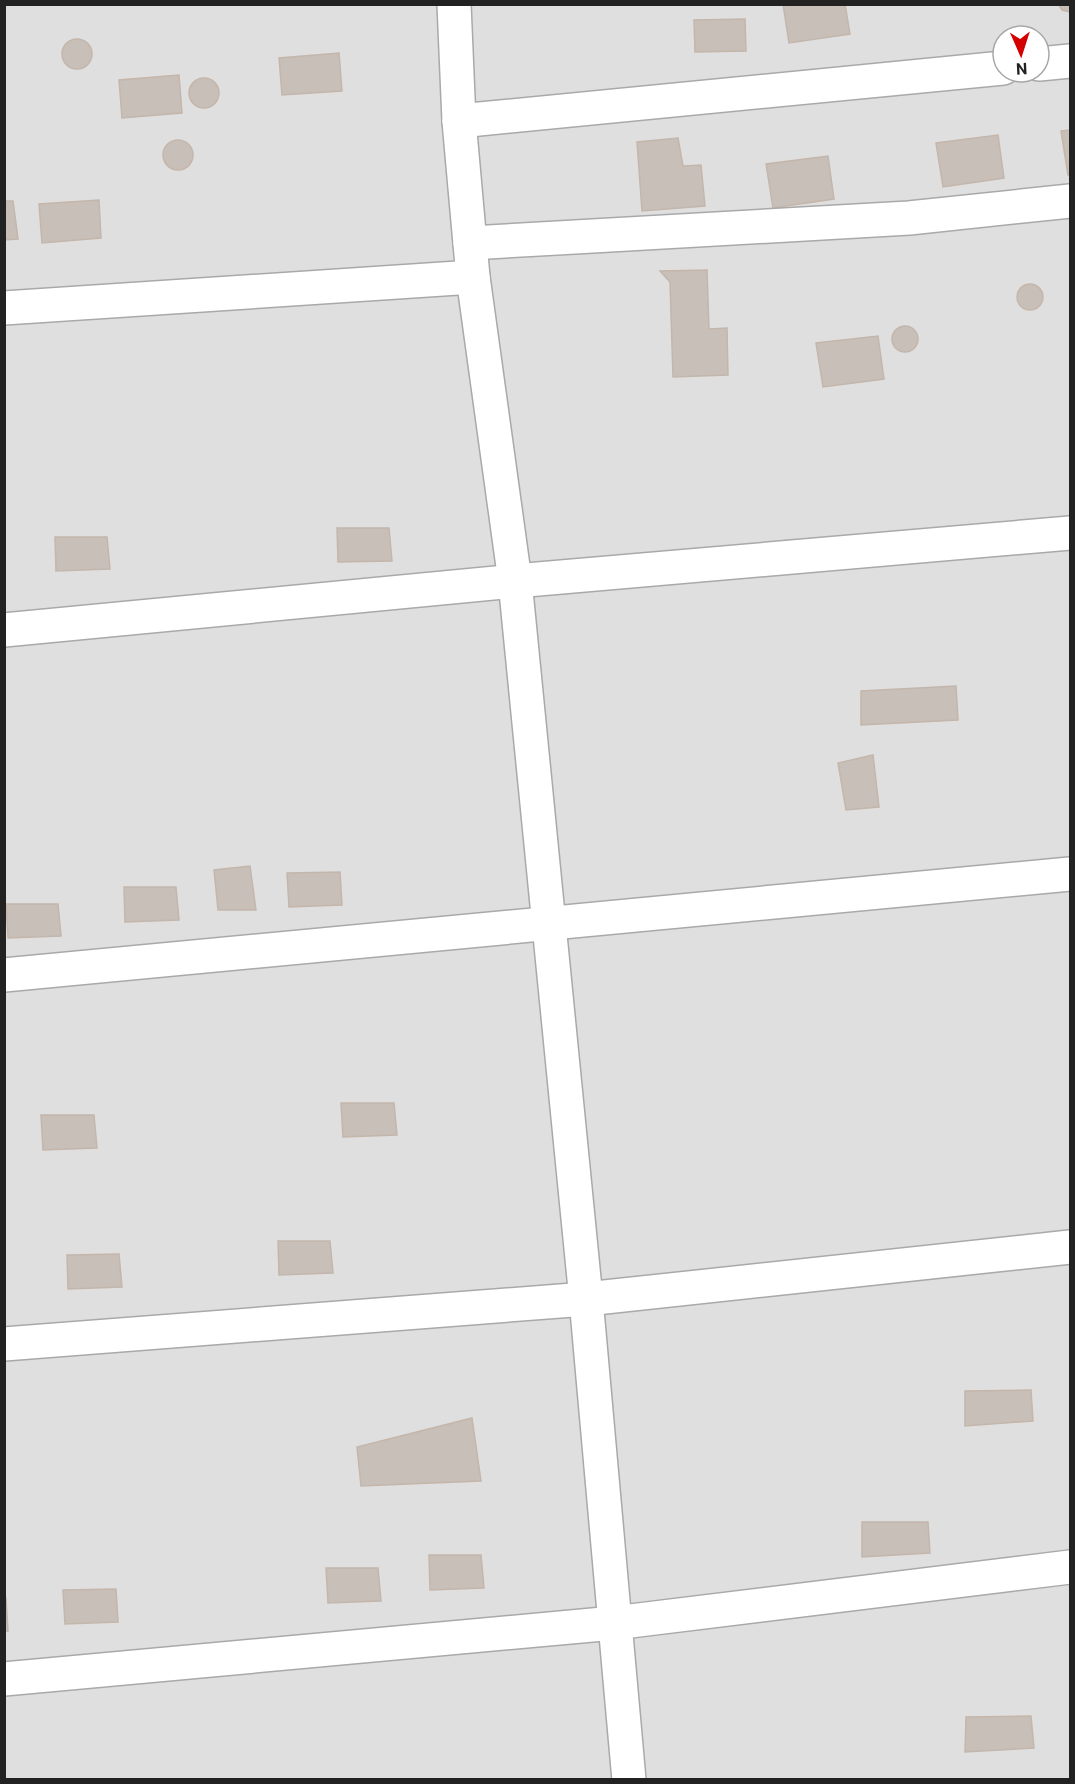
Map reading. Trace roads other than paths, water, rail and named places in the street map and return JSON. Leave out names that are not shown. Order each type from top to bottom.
[{"type":"street","points":[[454,4],[459,121],[473,277],[514,581],[586,1299],[629,1779]]},
{"type":"street","points":[[1051,63],[1071,61]]},
{"type":"street","points":[[459,121],[991,69]]},
{"type":"street","points":[[470,243],[909,218],[1071,201]]},
{"type":"street","points":[[4,308],[473,277]]},
{"type":"street","points":[[4,630],[514,581],[1071,533]]},
{"type":"street","points":[[4,975],[1071,874]]},
{"type":"street","points":[[4,1344],[586,1299],[1071,1247]]},
{"type":"street","points":[[4,1679],[614,1623],[1071,1567]]}]
